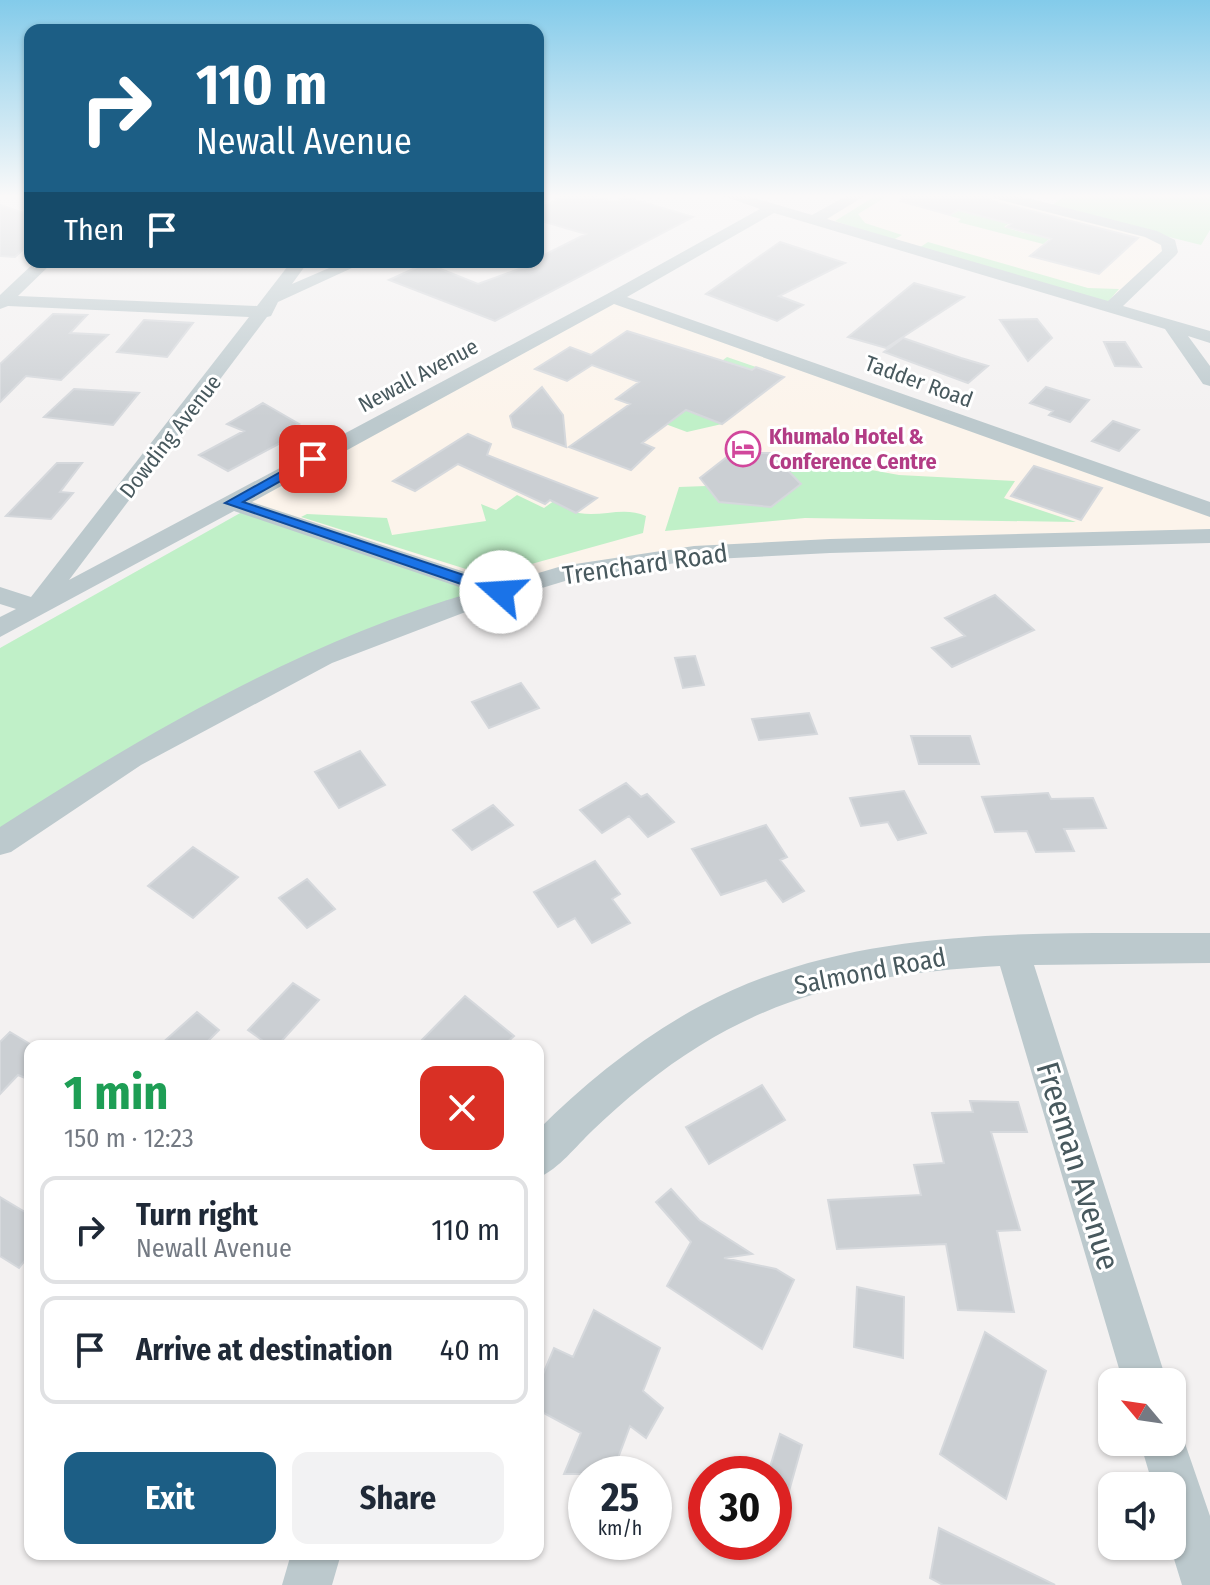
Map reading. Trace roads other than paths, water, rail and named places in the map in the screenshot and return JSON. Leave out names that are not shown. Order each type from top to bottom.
[{"type":"street","points":[[1,303],[38,269]]},
{"type":"street","name":"Dowding Avenue","points":[[36,607],[295,269]]},
{"type":"street","points":[[1,303],[270,305],[343,269]]},
{"type":"street","name":"Newall Avenue","points":[[0,628],[665,269]]},
{"type":"street","points":[[984,269],[1210,337]]},
{"type":"street","points":[[1112,307],[1152,269]]},
{"type":"street","name":"Tadder Road","points":[[613,298],[1210,510]]},
{"type":"street","points":[[1171,325],[1210,380]]},
{"type":"street","points":[[232,503],[501,592]]},
{"type":"street","name":"Trenchard Road","points":[[0,843],[131,757],[323,657],[467,602],[562,574],[694,553],[830,546],[1210,536]]},
{"type":"street","points":[[0,595],[36,607]]},
{"type":"street","name":"Salmond Road","points":[[544,1152],[578,1116],[636,1069],[717,1015],[772,991],[828,974],[907,960],[1012,950],[1210,948]]},
{"type":"street","name":"Freeman Avenue","points":[[1012,950],[1141,1368]]},
{"type":"street","points":[[1167,1456],[1207,1585]]},
{"type":"street","points":[[307,1585],[314,1560]]},
{"type":"place","name":"Khumalo Hotel & Conference Centre","points":[[743,449]]}]
